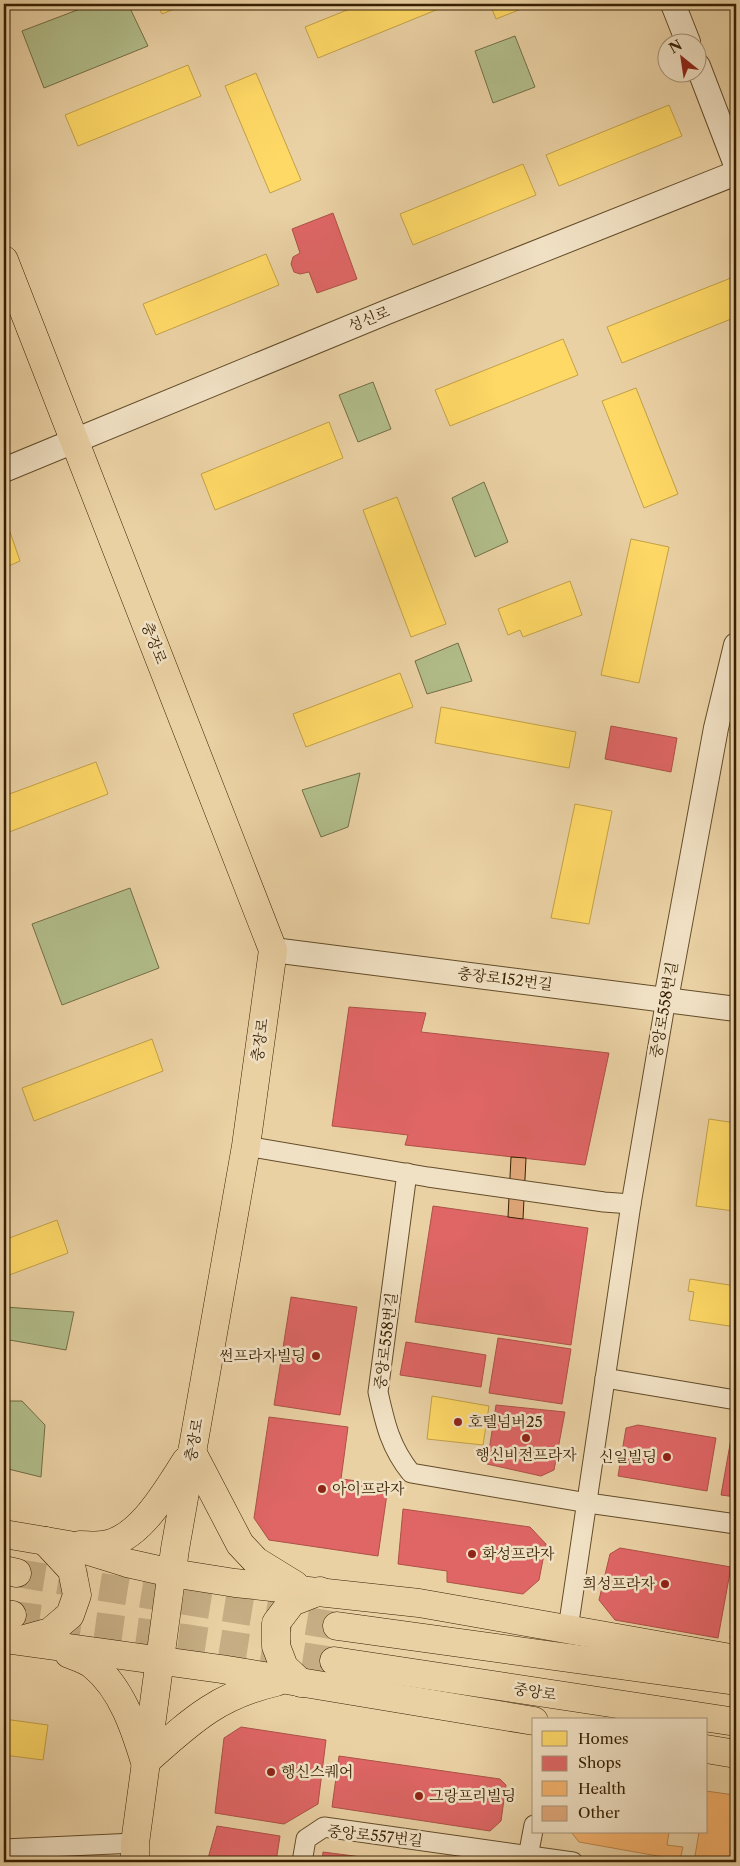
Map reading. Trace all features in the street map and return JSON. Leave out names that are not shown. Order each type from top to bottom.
[{"type":"main road","name":"충장로","points":[[4,260],[273,950],[246,1146],[172,1573],[135,1853]]},
{"type":"main road","points":[[57,1543],[105,1545],[126,1534],[151,1515],[192,1452],[240,1544],[256,1561],[311,1590]]},
{"type":"main road","points":[[4,1534],[57,1543],[127,1563],[172,1573],[236,1583],[418,1602],[736,1658]]},
{"type":"main road","points":[[9,1627],[50,1632],[70,1615],[77,1594],[72,1570],[57,1543]]},
{"type":"main road","points":[[292,1682],[276,1646],[276,1622],[292,1602],[311,1590]]},
{"type":"main road","points":[[337,1626],[736,1681]]},
{"type":"main road","points":[[9,1627],[93,1665],[109,1682],[132,1722],[146,1762],[198,1715],[220,1701],[248,1688],[292,1682]]},
{"type":"main road","points":[[55,1647],[159,1661],[532,1721]]},
{"type":"main road","name":"중앙로","points":[[334,1662],[736,1722]]},
{"type":"main road","points":[[708,1749],[736,1754]]},
{"type":"street","points":[[673,4],[684,32]]},
{"type":"street","points":[[704,82],[736,166]]},
{"type":"street","name":"성신로","points":[[4,470],[388,312],[736,173]]},
{"type":"street","name":"중앙로558번길","points":[[568,1628],[631,1204],[666,999],[716,728],[736,645]]},
{"type":"street","name":"충장로152번길","points":[[273,950],[736,1009]]},
{"type":"street","points":[[246,1146],[407,1173],[604,1202],[631,1204]]},
{"type":"street","name":"중앙로558번길","points":[[407,1173],[378,1392],[397,1455],[411,1472],[588,1503]]},
{"type":"street","points":[[605,1378],[736,1400]]},
{"type":"street","points":[[588,1503],[736,1524]]},
{"type":"street","name":"중앙로557번길","points":[[302,1862],[306,1839],[324,1827],[528,1859],[573,1862]]},
{"type":"street","points":[[528,1859],[532,1834]]},
{"type":"street","points":[[4,1849],[135,1853]]},
{"type":"green space","points":[[93,4],[128,4],[148,46],[44,88],[22,31]]},
{"type":"green space","points":[[515,36],[535,87],[493,103],[475,51]]},
{"type":"green space","points":[[373,382],[391,429],[358,442],[339,395]]},
{"type":"green space","points":[[484,482],[508,542],[475,557],[452,498]]},
{"type":"green space","points":[[458,643],[472,681],[427,694],[415,661]]},
{"type":"green space","points":[[360,773],[348,827],[321,837],[302,790]]},
{"type":"green space","points":[[130,888],[159,968],[62,1005],[32,924]]},
{"type":"green space","points":[[5,1307],[74,1312],[66,1350],[4,1339]]},
{"type":"green space","points":[[4,1401],[22,1401],[45,1425],[41,1477],[4,1468]]},
{"type":"building: Homes","points":[[157,4],[186,4],[162,14]]},
{"type":"building: Homes","points":[[362,4],[439,4],[441,8],[318,58],[305,27]]},
{"type":"building: Homes","points":[[490,4],[534,4],[496,19]]},
{"type":"building: Homes","points":[[188,65],[201,96],[78,146],[65,115]]},
{"type":"building: Homes","points":[[256,73],[301,180],[270,193],[225,86]]},
{"type":"building: Homes","points":[[669,105],[682,136],[559,186],[546,155]]},
{"type":"building: Homes","points":[[523,164],[536,195],[413,245],[400,214]]},
{"type":"building: Homes","points":[[266,254],[279,285],[156,335],[143,304]]},
{"type":"building: Homes","points":[[736,276],[736,317],[622,363],[607,327]]},
{"type":"building: Homes","points":[[563,339],[578,375],[450,426],[435,390]]},
{"type":"building: Homes","points":[[636,388],[678,494],[644,508],[602,401]]},
{"type":"building: Homes","points":[[329,422],[343,458],[215,510],[201,474]]},
{"type":"building: Homes","points":[[397,497],[446,624],[411,637],[363,510]]},
{"type":"building: Homes","points":[[9,529],[20,561],[4,568],[4,531]]},
{"type":"building: Homes","points":[[631,539],[669,547],[639,683],[601,675]]},
{"type":"building: Homes","points":[[570,581],[582,615],[523,637],[520,630],[508,635],[498,609]]},
{"type":"building: Homes","points":[[400,673],[413,707],[306,747],[293,714]]},
{"type":"building: Homes","points":[[441,707],[576,732],[569,768],[435,743]]},
{"type":"building: Homes","points":[[96,762],[108,794],[4,834],[4,796]]},
{"type":"building: Homes","points":[[575,804],[612,811],[589,924],[551,918]]},
{"type":"building: Homes","points":[[152,1039],[163,1071],[34,1121],[22,1088]]},
{"type":"building: Homes","points":[[709,1119],[736,1123],[734,1211],[696,1206]]},
{"type":"building: Homes","points":[[57,1220],[68,1253],[4,1277],[4,1240]]},
{"type":"building: Homes","points":[[690,1279],[736,1286],[736,1327],[689,1320],[694,1292],[688,1291]]},
{"type":"building: Homes","name":"호텔넘버25","points":[[432,1396],[489,1406],[483,1445],[427,1439]]},
{"type":"building: Homes","points":[[4,1719],[48,1725],[43,1760],[4,1755]]},
{"type":"building: Shops","points":[[333,213],[357,279],[317,293],[309,272],[300,274],[294,272],[291,264],[293,257],[300,253],[292,229]]},
{"type":"building: Shops","points":[[611,726],[677,738],[671,772],[605,759]]},
{"type":"building: Shops","points":[[349,1007],[426,1013],[421,1032],[609,1053],[585,1165],[405,1145],[408,1135],[332,1126]]},
{"type":"building: Shops","points":[[433,1206],[588,1228],[571,1345],[415,1322]]},
{"type":"building: Shops","name":"썬프라자빌딩","points":[[291,1297],[357,1307],[340,1415],[274,1405]]},
{"type":"building: Shops","points":[[498,1338],[571,1349],[562,1404],[489,1393]]},
{"type":"building: Shops","points":[[406,1342],[486,1355],[481,1387],[400,1375]]},
{"type":"building: Shops","name":"행신비전프라자","points":[[496,1405],[565,1412],[554,1470],[541,1476],[487,1464]]},
{"type":"building: Shops","name":"아이프라자","points":[[269,1417],[348,1427],[341,1479],[382,1484],[387,1494],[378,1556],[269,1540],[254,1518]]},
{"type":"building: Shops","name":"신일빌딩","points":[[638,1425],[716,1438],[707,1491],[618,1476],[626,1428]]},
{"type":"building: Shops","points":[[731,1439],[736,1440],[736,1497],[721,1495]]},
{"type":"building: Shops","name":"화성프라자","points":[[403,1509],[530,1527],[546,1544],[539,1580],[523,1594],[447,1582],[447,1571],[398,1564]]},
{"type":"building: Shops","name":"희성프라자","points":[[620,1548],[731,1567],[718,1638],[615,1620],[599,1600],[610,1554]]},
{"type":"building: Shops","points":[[736,1589],[736,1638],[730,1638]]},
{"type":"building: Shops","name":"행신스퀘어","points":[[241,1727],[326,1740],[318,1804],[284,1824],[215,1813],[224,1738]]},
{"type":"building: Shops","name":"그랑프리빌딩","points":[[339,1756],[500,1779],[506,1785],[501,1821],[490,1831],[332,1807]]},
{"type":"building: Shops","points":[[217,1826],[280,1836],[276,1862],[207,1862]]},
{"type":"building: Shops","points":[[323,1852],[400,1862],[322,1862]]},
{"type":"building: Health","points":[[708,1791],[734,1795],[732,1807],[736,1808],[736,1862],[694,1862],[699,1834],[708,1834]]},
{"type":"building: Health","points":[[573,1834],[669,1834],[667,1845],[683,1847],[680,1860],[579,1842]]},
{"type":"building: Other","points":[[511,1157],[526,1158],[523,1219],[508,1217]]},
{"type":"tunnel","points":[[17,1573],[337,1626]]},
{"type":"tunnel","points":[[12,1615],[184,1638],[334,1661]]},
{"type":"place","name":"썬프라자빌딩","points":[[316,1356]]},
{"type":"place","name":"호텔넘버25","points":[[458,1422]]},
{"type":"place","name":"행신비전프라자","points":[[526,1438]]},
{"type":"place","name":"신일빌딩","points":[[667,1457]]},
{"type":"place","name":"아이프라자","points":[[322,1489]]},
{"type":"place","name":"화성프라자","points":[[472,1554]]},
{"type":"place","name":"희성프라자","points":[[665,1584]]},
{"type":"place","name":"행신스퀘어","points":[[271,1772]]},
{"type":"place","name":"그랑프리빌딩","points":[[419,1796]]}]
